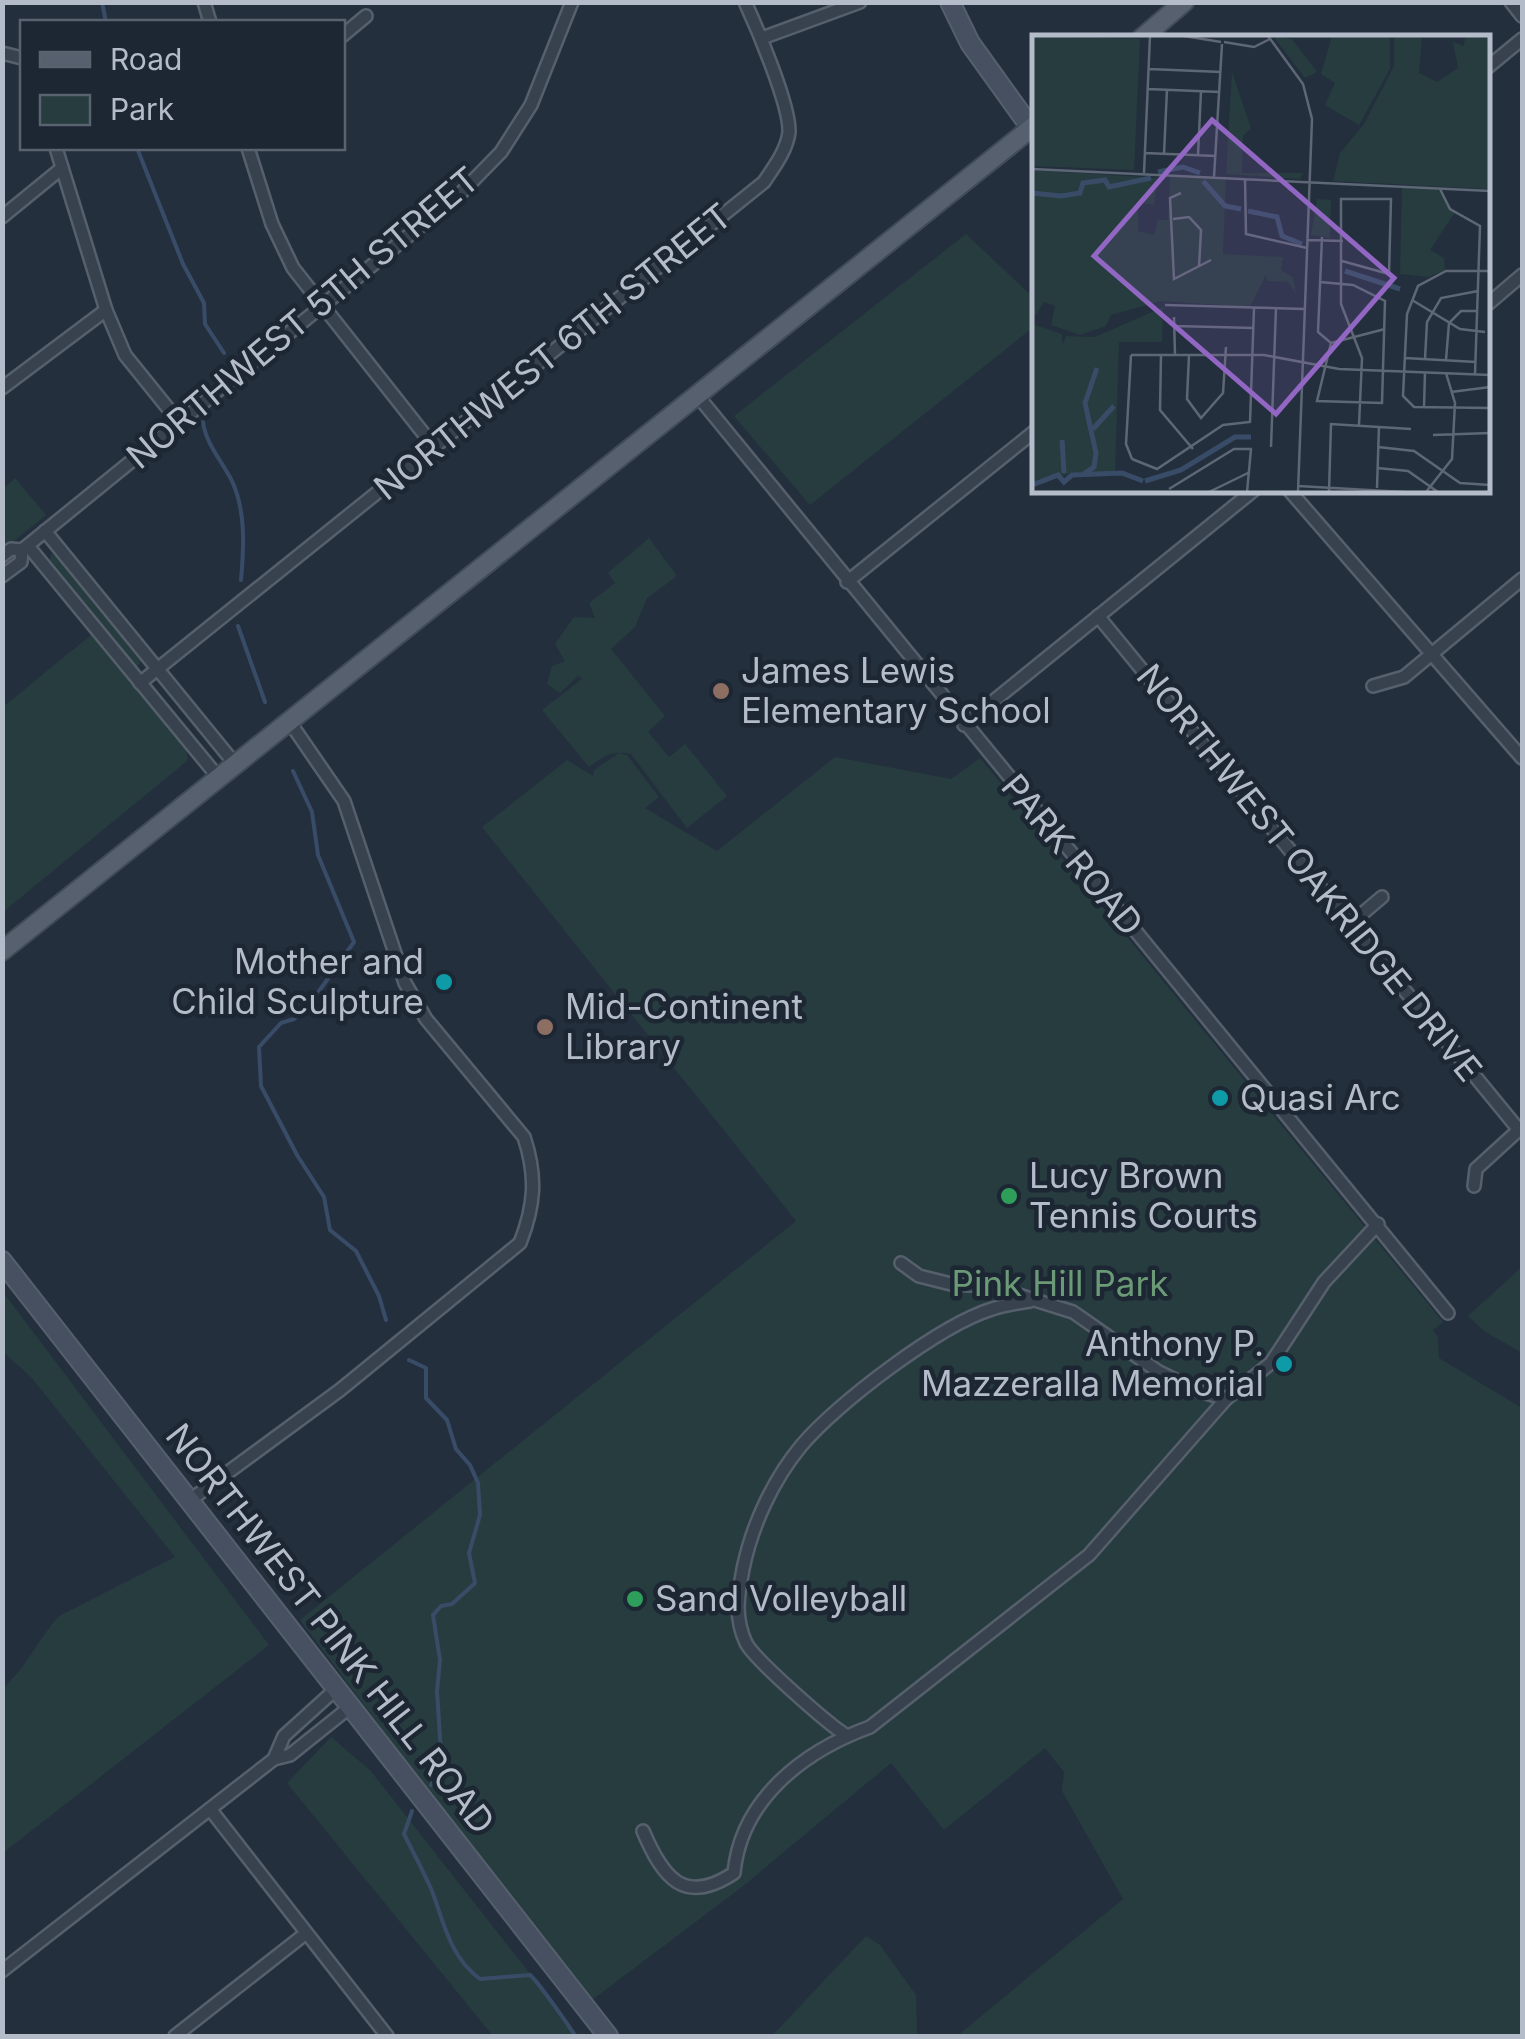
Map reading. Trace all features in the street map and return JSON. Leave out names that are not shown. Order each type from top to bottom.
[{"type":"main road","points":[[950,2],[970,43],[1032,126]]},
{"type":"main road","points":[[1146,35],[1184,2]]},
{"type":"main road","points":[[2,951],[1032,131]]},
{"type":"main road","name":"NORTHWEST PINK HILL ROAD","points":[[2,1260],[608,2036]]},
{"type":"street","name":"NORTHWEST 5TH STREET","points":[[2,576],[21,562],[25,548],[45,531],[461,193],[501,152],[531,105],[572,2]]},
{"type":"street","name":"NORTHWEST 6TH STREET","points":[[140,683],[764,182],[780,160],[789,131],[762,38],[745,2]]},
{"type":"street","points":[[762,38],[860,2]]},
{"type":"street","points":[[1512,2],[1522,16]]},
{"type":"street","points":[[345,34],[366,16]]},
{"type":"street","points":[[1490,65],[1522,38]]},
{"type":"street","points":[[2,53],[20,56]]},
{"type":"street","points":[[57,150],[106,310],[126,355],[179,422]]},
{"type":"street","points":[[249,150],[272,224],[292,268],[435,448]]},
{"type":"street","points":[[2,217],[62,168]]},
{"type":"street","points":[[1490,302],[1522,275]]},
{"type":"street","points":[[2,388],[106,310]]},
{"type":"street","name":"PARK ROAD","points":[[697,395],[846,582],[1448,1313]]},
{"type":"street","points":[[846,582],[1032,433]]},
{"type":"street","points":[[964,726],[1252,492]]},
{"type":"street","points":[[1291,492],[1522,758]]},
{"type":"street","points":[[45,531],[235,764]]},
{"type":"street","name":"NORTHWEST 5TH STREET","points":[[2,556],[11,549],[25,548]]},
{"type":"street","points":[[25,548],[218,777]]},
{"type":"street","points":[[1373,686],[1404,677],[1522,578]]},
{"type":"street","name":"NORTHWEST OAKRIDGE DRIVE","points":[[1098,616],[1521,1128]]},
{"type":"street","points":[[189,1501],[340,1390],[520,1244],[531,1216],[535,1188],[524,1136],[426,1020],[405,983],[344,801],[289,721]]},
{"type":"street","points":[[1350,924],[1382,897]]},
{"type":"street","points":[[1474,1186],[1476,1169],[1521,1128]]},
{"type":"street","points":[[643,1832],[655,1860],[672,1881],[696,1889],[716,1884],[734,1872],[743,1828],[758,1802],[782,1778],[847,1736],[870,1727],[1089,1556],[1226,1399],[1272,1362],[1324,1282],[1378,1224]]},
{"type":"street","points":[[901,1263],[919,1276],[952,1284],[990,1286],[1073,1312],[1159,1372],[1226,1399]]},
{"type":"street","points":[[847,1736],[828,1724],[747,1646],[736,1607],[747,1550],[767,1497],[802,1446],[854,1396],[921,1346],[972,1318],[990,1309],[1030,1300]]},
{"type":"street","points":[[274,1759],[284,1736],[336,1689]]},
{"type":"street","points":[[2,1971],[274,1759],[290,1755],[350,1707]]},
{"type":"street","points":[[210,1809],[387,2036]]},
{"type":"street","points":[[175,2036],[305,1934]]},
{"type":"green space","points":[[966,234],[1032,296],[1032,328],[810,505],[734,416]]},
{"type":"green space","points":[[15,478],[46,515],[3,550],[3,489]]},
{"type":"green space","points":[[649,538],[677,576],[647,598],[635,627],[611,649],[665,716],[648,732],[669,757],[685,744],[727,796],[687,828],[631,754],[608,755],[589,767],[542,710],[582,679],[578,676],[560,693],[547,684],[552,666],[565,661],[555,644],[574,617],[595,618],[589,603],[615,583],[608,573]]},
{"type":"green space","points":[[51,554],[57,554],[142,660],[137,667],[133,667],[49,563]]},
{"type":"green space","points":[[91,635],[186,749],[188,760],[3,912],[3,707]]},
{"type":"green space","name":"Pink Hill Park","points":[[619,753],[627,755],[659,797],[645,808],[717,851],[835,757],[951,779],[980,758],[1443,1322],[1433,1330],[1438,1337],[1439,1358],[1522,1408],[1522,2036],[957,2036],[1123,1899],[1062,1791],[1064,1772],[1045,1748],[944,1830],[891,1763],[742,1887],[588,2003],[300,1620],[796,1221],[482,827],[567,760],[593,776],[594,770]]},
{"type":"green space","points":[[1522,1267],[1522,1353],[1484,1331],[1468,1316]]},
{"type":"green space","points":[[3,1292],[269,1645],[3,1853],[3,1688],[59,1616],[175,1557],[31,1377],[3,1352]]},
{"type":"green space","points":[[331,1737],[370,1770],[579,2036],[493,2036],[287,1783]]},
{"type":"green space","points":[[866,1936],[880,1945],[916,1995],[917,2036],[772,2036]]},
{"type":"waterway","points":[[102,2],[106,20]]},
{"type":"waterway","points":[[138,150],[183,264],[204,303],[205,324],[224,353]]},
{"type":"waterway","points":[[203,422],[207,438],[231,479],[242,515],[241,580]]},
{"type":"waterway","points":[[238,626],[265,702]]},
{"type":"waterway","points":[[293,771],[312,812],[318,855],[354,942],[312,1001],[294,1019],[281,1023],[259,1047],[261,1086],[324,1197],[330,1230],[356,1251],[379,1296],[386,1320]]},
{"type":"waterway","points":[[409,1360],[426,1368],[426,1398],[447,1420],[456,1449],[470,1465],[478,1483],[480,1515],[469,1553],[475,1583],[433,1615],[440,1660],[437,1691],[441,1753],[439,1770],[431,1785]]},
{"type":"waterway","points":[[412,1811],[404,1834],[432,1891],[449,1939],[462,1960],[480,1979],[530,1975],[575,2036]]},
{"type":"place","name":"James Lewis Elementary School","points":[[721,691]]},
{"type":"place","name":"Mother and Child Sculpture","points":[[444,982]]},
{"type":"place","name":"Mid-Continent Library","points":[[545,1027]]},
{"type":"place","name":"Quasi Arc","points":[[1220,1098]]},
{"type":"place","name":"Lucy Brown Tennis Courts","points":[[1009,1196]]},
{"type":"place","name":"Anthony P. Mazzeralla Memorial","points":[[1284,1364]]},
{"type":"place","name":"Sand Volleyball","points":[[635,1599]]}]
